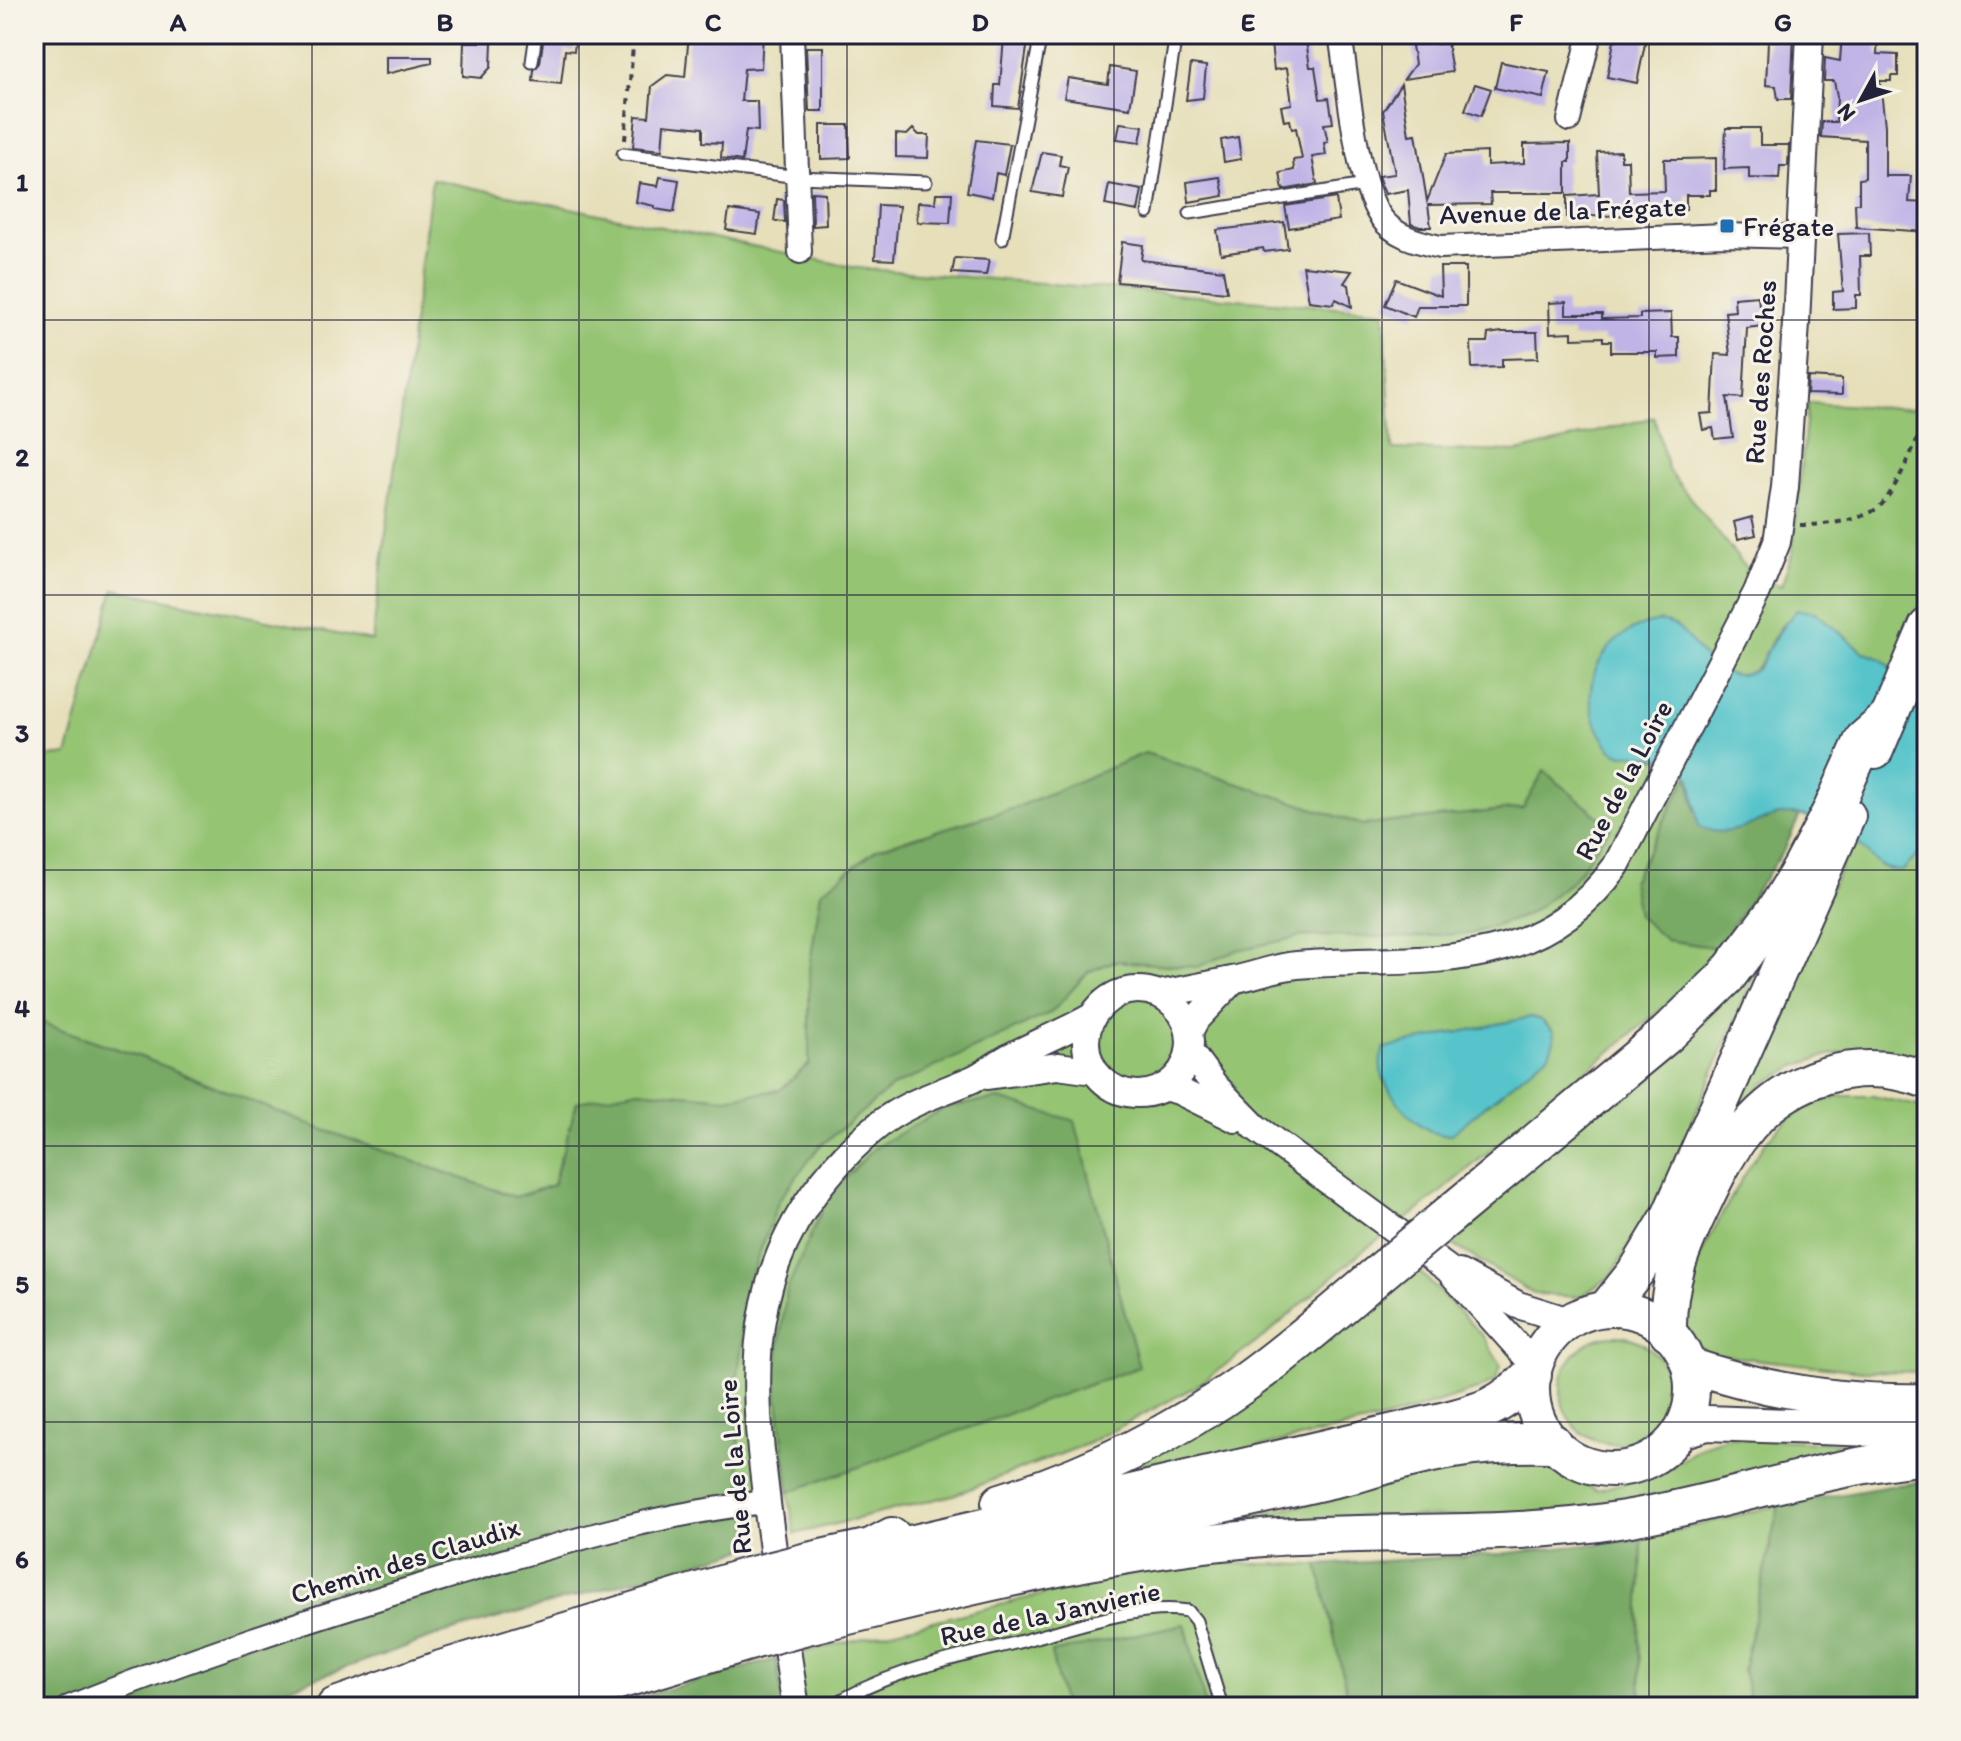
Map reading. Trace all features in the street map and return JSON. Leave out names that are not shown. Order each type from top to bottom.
[{"type":"highway","points":[[1607,1308],[1638,1269],[1670,1216],[1864,740],[1886,721],[1921,640]]},
{"type":"highway","points":[[871,1548],[891,1537],[1010,1500],[1077,1475],[1147,1441],[1245,1382],[1307,1335],[1700,1005],[1745,953],[1818,858]]},
{"type":"highway","points":[[1668,1332],[1667,1298],[1694,1220],[1720,1168],[1742,1134],[1765,1109],[1794,1088],[1831,1074],[1862,1067],[1904,1071],[1927,1080]]},
{"type":"highway","points":[[531,1707],[751,1610],[808,1562],[871,1548],[893,1549],[1482,1412],[1501,1403],[1533,1370]]},
{"type":"highway","points":[[810,1612],[909,1573],[1357,1473],[1420,1454],[1509,1442],[1552,1443]]},
{"type":"highway","points":[[336,1707],[441,1670],[751,1610],[810,1612],[1168,1549],[1264,1538],[1534,1529],[1626,1519],[1814,1476],[1927,1456]]},
{"type":"highway","points":[[426,1707],[594,1653],[751,1610]]},
{"type":"main road","points":[[1607,1308],[1639,1313],[1668,1332],[1677,1341],[1689,1365],[1691,1378],[1690,1406],[1680,1431],[1661,1453],[1634,1466],[1619,1469],[1589,1466],[1575,1461],[1552,1443],[1537,1418],[1531,1390],[1533,1370],[1547,1340],[1569,1321],[1607,1308]]},
{"type":"main road","points":[[1689,1365],[1771,1389],[1884,1402],[1927,1401]]},
{"type":"main road","points":[[1680,1431],[1697,1425],[1719,1423],[1901,1430],[1927,1428]]},
{"type":"street","points":[[792,34],[800,252]]},
{"type":"street","name":"Avenue de la Frégate","points":[[1340,34],[1365,185],[1381,219],[1411,241],[1440,247],[1724,235],[1800,237]]},
{"type":"street","points":[[1569,120],[1590,34]]},
{"type":"street","name":"Rue des Roches","points":[[1768,569],[1781,522],[1810,34]]},
{"type":"street","name":"Rue de la Loire","points":[[1159,994],[1295,965],[1434,961],[1500,949],[1534,938],[1587,902],[1604,882],[1638,826],[1768,569]]},
{"type":"street","points":[[1241,978],[1196,1019],[1189,1042],[1177,1076],[1163,1087],[1142,1094],[1131,1093],[1111,1086],[1094,1071],[1086,1049],[1086,1033],[1091,1017],[1102,1004],[1117,994],[1142,990],[1159,994],[1179,1010],[1189,1042],[1215,1086],[1255,1127],[1448,1269],[1533,1370]]},
{"type":"street","name":"Rue de la Loire","points":[[796,1707],[767,1502],[756,1393],[756,1359],[765,1296],[789,1232],[832,1170],[886,1120],[919,1101],[975,1078],[1014,1054],[1091,1017]]},
{"type":"street","name":"Rue de la Loire","points":[[975,1078],[1058,1066],[1094,1071]]},
{"type":"street","points":[[1163,1087],[1202,1101],[1255,1127]]},
{"type":"street","points":[[1448,1269],[1468,1276],[1518,1305],[1569,1321]]},
{"type":"street","name":"Chemin des Claudix","points":[[69,1707],[196,1658],[329,1613],[509,1559],[698,1511],[767,1502]]},
{"type":"lane","points":[[532,62],[536,34]]},
{"type":"lane","points":[[1002,239],[1041,34]]},
{"type":"lane","points":[[1148,213],[1176,34]]},
{"type":"lane","points":[[623,154],[798,177],[926,182]]},
{"type":"lane","points":[[1190,213],[1365,185]]},
{"type":"lane","name":"Rue de la Janvierie","points":[[830,1707],[873,1683],[910,1670],[1096,1622],[1152,1609],[1174,1608],[1188,1611],[1196,1621],[1222,1707]]},
{"type":"lane","points":[[715,1707],[738,1707]]},
{"type":"path","points":[[623,154],[634,34]]},
{"type":"path","points":[[1781,522],[1806,525],[1829,523],[1863,515],[1879,507],[1890,492],[1927,417]]},
{"type":"green space","points":[[432,179],[857,268],[1384,311],[1392,449],[1518,452],[1654,417],[1668,470],[1750,573],[1781,586],[1792,554],[1808,403],[1913,409],[1927,380],[1927,681],[1901,675],[1881,659],[1864,652],[1815,612],[1781,626],[1762,660],[1751,672],[1740,676],[1716,667],[1675,625],[1637,755],[1675,763],[1689,774],[1632,881],[1666,940],[1718,948],[1665,1006],[1415,1213],[1361,1252],[1264,1337],[1195,1387],[1087,1444],[953,1495],[795,1534],[788,1492],[744,1496],[736,1388],[752,1273],[779,1200],[819,1147],[892,1087],[1052,1012],[1088,972],[1115,961],[1197,967],[1238,949],[1304,936],[1411,937],[1473,933],[1527,915],[1572,881],[1611,827],[1524,808],[1363,825],[1145,753],[1015,808],[878,848],[821,892],[809,969],[809,1064],[780,1090],[725,1098],[638,1090],[560,1157],[553,1185],[515,1197],[321,1129],[146,1059],[34,1020],[34,757],[67,755],[114,589],[372,641]]},
{"type":"green space","points":[[1145,753],[1363,825],[1523,808],[1544,771],[1611,827],[1572,881],[1527,915],[1473,933],[1411,937],[1304,936],[1238,950],[1197,967],[1114,961],[1088,972],[1052,1012],[892,1087],[819,1147],[779,1200],[752,1273],[736,1388],[740,1469],[753,1547],[442,1634],[233,1707],[34,1707],[34,1020],[146,1059],[321,1129],[515,1197],[553,1185],[577,1102],[638,1090],[725,1098],[780,1090],[809,1064],[809,969],[821,892],[878,848],[1015,808]]},
{"type":"green space","points":[[1689,774],[1695,810],[1765,820],[1779,813],[1800,815],[1785,848],[1718,948],[1666,940],[1638,916],[1632,881]]},
{"type":"green space","points":[[1853,839],[1902,871],[1927,851],[1927,1058],[1876,1048],[1829,1055],[1796,1066],[1762,1085],[1727,1123]]},
{"type":"green space","points":[[1762,958],[1668,1179],[1612,1275],[1580,1297],[1534,1294],[1447,1241]]},
{"type":"green space","points":[[1838,1096],[1873,1096],[1927,1108],[1927,1372],[1862,1371],[1697,1351],[1683,1321],[1683,1298],[1702,1253],[1731,1199],[1766,1142],[1782,1125],[1807,1109]]},
{"type":"green space","points":[[999,1099],[1075,1121],[1139,1367],[789,1492],[775,1374],[787,1289],[828,1196],[874,1148],[946,1107]]},
{"type":"green space","points":[[1412,1264],[1483,1336],[1501,1366],[1495,1381],[1477,1390],[1389,1418],[1142,1473],[1135,1465]]},
{"type":"green space","points":[[1615,1336],[1636,1340],[1653,1352],[1665,1369],[1669,1390],[1665,1411],[1653,1428],[1636,1440],[1615,1444],[1594,1440],[1577,1428],[1565,1411],[1561,1390],[1565,1369],[1577,1352],[1594,1340]]},
{"type":"green space","points":[[1729,1437],[1887,1446],[1618,1506],[1492,1517],[1368,1516],[1184,1527],[1310,1504],[1451,1462],[1532,1459],[1597,1490],[1662,1473],[1705,1445]]},
{"type":"green space","points":[[1927,1482],[1927,1707],[1751,1707],[1743,1670],[1779,1505]]},
{"type":"green space","points":[[1779,1505],[1743,1670],[1751,1707],[1641,1707],[1639,1637],[1642,1539]]},
{"type":"green space","points":[[1642,1539],[1639,1637],[1641,1707],[1350,1707],[1318,1565],[1499,1554]]},
{"type":"green space","points":[[1207,1563],[1318,1565],[1350,1707],[1205,1705],[1185,1624],[1051,1653],[1064,1707],[784,1707],[776,1659],[1136,1572]]},
{"type":"green space","points":[[1185,1624],[1205,1704],[1220,1707],[1064,1707],[1051,1653]]},
{"type":"green space","points":[[776,1659],[784,1707],[604,1707]]},
{"type":"water","points":[[1797,610],[1815,612],[1863,652],[1881,659],[1901,675],[1927,681],[1927,851],[1902,871],[1880,865],[1841,830],[1801,815],[1774,816],[1727,832],[1699,827],[1692,784],[1683,768],[1658,757],[1616,753],[1600,732],[1593,714],[1593,679],[1599,662],[1622,636],[1638,627],[1656,622],[1667,623],[1686,636],[1714,666],[1725,673],[1742,675],[1758,668],[1778,633]]},
{"type":"water","points":[[1531,1017],[1541,1020],[1553,1031],[1554,1041],[1549,1054],[1451,1134],[1430,1131],[1409,1115],[1392,1094],[1382,1074],[1384,1048]]},
{"type":"building","points":[[544,34],[576,34],[574,51],[565,50],[561,84],[533,81],[534,70],[540,63]]},
{"type":"building","points":[[689,34],[763,34],[761,68],[744,69],[741,101],[757,101],[758,131],[746,130],[742,161],[721,158],[722,143],[703,142],[703,128],[664,124],[662,150],[633,147],[636,116],[649,117],[652,86],[667,75],[685,77]]},
{"type":"building","points":[[1270,34],[1305,34],[1310,67],[1315,67],[1320,99],[1329,98],[1333,123],[1324,124],[1328,142],[1324,143],[1326,155],[1312,157],[1317,184],[1283,190],[1280,173],[1294,170],[1293,160],[1302,159],[1296,128],[1292,129],[1290,120],[1284,121],[1281,106],[1292,104],[1287,68],[1274,70]]},
{"type":"building","points":[[1410,34],[1437,34],[1438,44],[1447,42],[1452,72],[1404,79],[1415,64]]},
{"type":"building","points":[[1624,34],[1646,39],[1637,83],[1607,77],[1614,41]]},
{"type":"building","points":[[1779,34],[1794,34],[1791,99],[1778,99],[1776,86],[1766,85],[1768,41],[1778,41]]},
{"type":"building","points":[[1842,34],[1878,34],[1877,54],[1898,55],[1898,76],[1891,76],[1891,81],[1880,81],[1885,126],[1885,176],[1911,176],[1909,202],[1927,203],[1927,232],[1856,227],[1855,203],[1859,203],[1859,179],[1865,178],[1865,140],[1821,137],[1822,122],[1836,122],[1837,96],[1834,81],[1824,81],[1825,58],[1840,61]]},
{"type":"building","points":[[1004,38],[1028,41],[1018,108],[994,106],[995,85],[1000,85]]},
{"type":"building","points":[[464,42],[492,42],[491,67],[481,78],[463,76]]},
{"type":"building","points":[[806,47],[823,47],[823,111],[809,111]]},
{"type":"building","points":[[386,57],[432,57],[432,63],[386,74]]},
{"type":"building","points":[[1501,62],[1549,72],[1543,98],[1495,88]]},
{"type":"building","points":[[1191,64],[1206,66],[1203,98],[1186,100]]},
{"type":"building","points":[[1110,67],[1136,71],[1130,108],[1064,98],[1068,78],[1108,84]]},
{"type":"building","points":[[1401,84],[1409,135],[1416,134],[1427,201],[1446,154],[1487,152],[1487,165],[1524,163],[1524,144],[1570,143],[1570,162],[1566,162],[1566,193],[1490,193],[1491,204],[1428,205],[1431,227],[1411,224],[1408,190],[1385,194],[1378,176],[1395,174],[1383,111]]},
{"type":"building","points":[[1475,84],[1491,89],[1481,116],[1465,110]]},
{"type":"building","points":[[1120,123],[1143,126],[1140,142],[1117,139]]},
{"type":"building","points":[[821,125],[849,125],[850,158],[821,159]]},
{"type":"building","points":[[1726,128],[1760,128],[1760,145],[1789,145],[1788,166],[1780,166],[1779,179],[1749,178],[1749,168],[1724,169]]},
{"type":"building","points":[[913,129],[919,135],[929,135],[928,158],[896,157],[896,134],[907,135]]},
{"type":"building","points":[[1238,137],[1241,159],[1224,162],[1221,140]]},
{"type":"building","points":[[976,140],[1010,144],[1004,175],[996,173],[992,197],[967,192]]},
{"type":"building","points":[[1621,151],[1621,160],[1628,160],[1629,192],[1665,191],[1664,159],[1716,158],[1716,190],[1710,190],[1710,195],[1686,195],[1686,209],[1660,209],[1660,214],[1567,217],[1567,196],[1599,194],[1597,152]]},
{"type":"building","points":[[1042,152],[1061,155],[1059,165],[1068,167],[1062,197],[1032,192]]},
{"type":"building","points":[[660,177],[679,180],[674,212],[636,202],[639,183],[658,186]]},
{"type":"building","points":[[1220,177],[1224,196],[1189,202],[1187,182]]},
{"type":"building","points":[[1109,184],[1142,190],[1138,211],[1105,205]]},
{"type":"building","points":[[812,192],[825,193],[826,225],[813,226]]},
{"type":"building","points":[[936,193],[952,193],[950,223],[917,222],[918,202],[935,203]]},
{"type":"building","points":[[1336,198],[1339,220],[1289,228],[1285,206]]},
{"type":"building","points":[[777,199],[784,200],[785,222],[774,221]]},
{"type":"building","points":[[878,205],[899,206],[894,260],[875,259]]},
{"type":"building","points":[[729,210],[760,214],[757,234],[726,230]]},
{"type":"building","points":[[1284,222],[1288,249],[1264,252],[1263,248],[1221,254],[1217,230]]},
{"type":"building","points":[[1869,233],[1870,256],[1860,256],[1861,295],[1856,295],[1856,308],[1833,309],[1833,292],[1843,291],[1838,234]]},
{"type":"building","points":[[1122,242],[1143,245],[1141,260],[1223,270],[1227,292],[1117,282]]},
{"type":"building","points":[[955,258],[989,260],[986,275],[952,273]]},
{"type":"building","points":[[1303,266],[1352,271],[1344,283],[1349,285],[1352,307],[1336,299],[1333,304],[1309,301]]},
{"type":"building","points":[[1440,267],[1466,267],[1466,306],[1418,306],[1414,317],[1385,305],[1396,279],[1441,296]]},
{"type":"building","points":[[1758,296],[1759,305],[1769,304],[1771,325],[1747,328],[1743,398],[1727,397],[1733,437],[1715,439],[1713,428],[1703,430],[1700,414],[1712,413],[1715,354],[1730,355],[1725,312],[1735,311],[1734,298]]},
{"type":"building","points":[[1566,302],[1566,314],[1602,314],[1602,319],[1671,313],[1672,337],[1679,337],[1679,357],[1657,358],[1657,352],[1611,352],[1611,341],[1603,341],[1603,337],[1572,338],[1572,332],[1550,333],[1549,303]]},
{"type":"building","points":[[1537,332],[1538,358],[1502,359],[1502,367],[1472,368],[1471,342],[1487,342],[1488,334]]},
{"type":"building","points":[[1808,377],[1842,379],[1842,395],[1807,394]]},
{"type":"building","points":[[1752,517],[1756,535],[1738,539],[1734,522]]},
{"type":"place","name":"Frégate","points":[[1727,226]]}]
